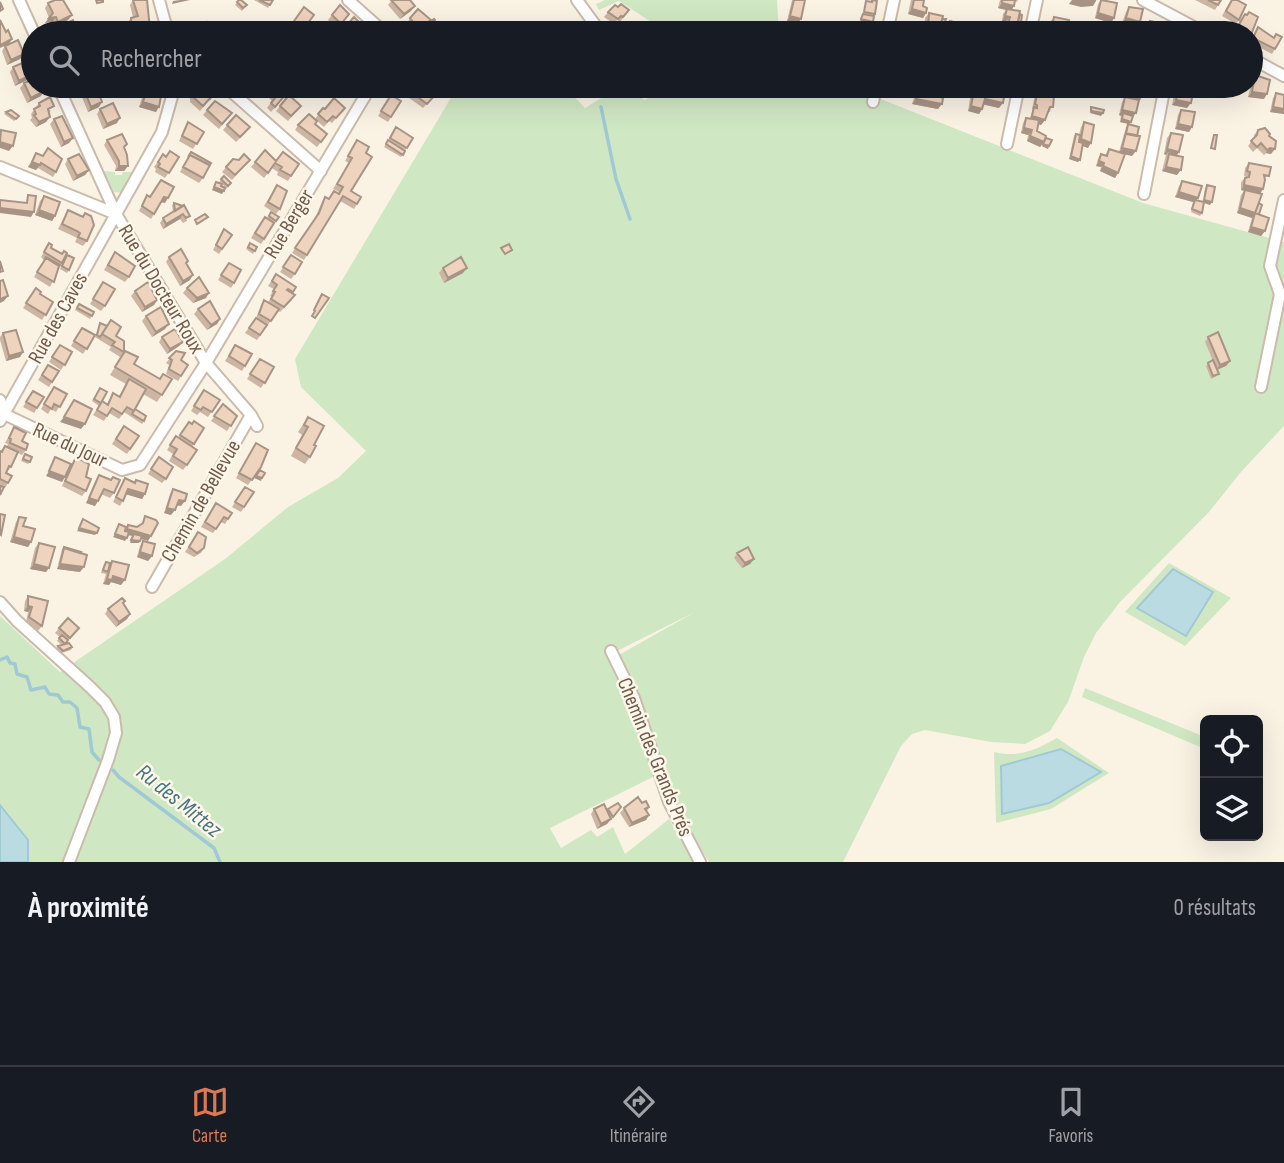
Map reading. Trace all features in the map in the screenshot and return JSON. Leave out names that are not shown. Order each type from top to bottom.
[{"type":"street","points":[[19,0],[29,21]]},
{"type":"street","points":[[159,0],[165,21]]},
{"type":"street","points":[[348,0],[371,21]]},
{"type":"street","points":[[577,0],[592,21]]},
{"type":"street","points":[[890,21],[894,0]]},
{"type":"street","points":[[1033,21],[1037,0]]},
{"type":"street","points":[[1143,0],[1182,21]]},
{"type":"street","points":[[1263,65],[1284,76]]},
{"type":"street","points":[[64,98],[117,214]]},
{"type":"street","name":"Rue des Caves","points":[[2,418],[162,132],[172,98]]},
{"type":"street","points":[[239,98],[321,171]]},
{"type":"street","name":"Rue Berger","points":[[206,363],[364,98]]},
{"type":"street","points":[[873,102],[874,98]]},
{"type":"street","points":[[1007,144],[1017,98]]},
{"type":"street","points":[[1144,194],[1163,98]]},
{"type":"street","name":"Rue du Docteur Roux","points":[[0,167],[117,214],[206,363],[251,415],[257,426]]},
{"type":"street","points":[[1261,387],[1280,294],[1270,266],[1284,200]]},
{"type":"street","name":"Rue du Jour","points":[[2,418],[122,470],[140,465],[206,363]]},
{"type":"street","points":[[0,400],[2,418]]},
{"type":"street","name":"Chemin de Bellevue","points":[[152,587],[251,415]]},
{"type":"street","points":[[0,602],[105,702],[114,717],[116,733],[108,760],[69,862]]},
{"type":"street","name":"Chemin des Grands Prés","points":[[611,651],[634,698],[669,802],[700,862]]},
{"type":"green space","points":[[605,0],[777,0],[778,21],[650,21],[619,1],[599,10],[596,4]]},
{"type":"green space","points":[[451,98],[575,98],[585,108],[601,98],[878,98],[1143,203],[1284,242],[1284,426],[1241,472],[1209,512],[1120,602],[1096,633],[1068,702],[1050,731],[1025,744],[991,742],[925,730],[912,734],[901,746],[843,862],[709,862],[669,796],[644,712],[617,656],[695,612],[611,654],[649,748],[653,777],[550,828],[561,848],[591,830],[597,837],[613,827],[625,854],[669,819],[694,862],[0,862],[0,616],[60,672],[225,559],[288,507],[338,478],[366,451],[301,387],[295,359]]},
{"type":"green space","points":[[104,171],[115,172],[115,175],[132,172],[122,193],[114,192]]},
{"type":"green space","points":[[1169,563],[1231,598],[1185,646],[1125,612]]},
{"type":"green space","points":[[1085,688],[1200,735],[1200,747],[1082,697]]},
{"type":"green space","points":[[1057,738],[1109,773],[1051,809],[996,823],[994,752],[1027,752]]},
{"type":"water","points":[[1173,569],[1213,592],[1186,636],[1137,608]]},
{"type":"water","points":[[1061,749],[1101,772],[1049,803],[1002,814],[1001,766]]},
{"type":"water","points":[[0,805],[28,840],[28,862],[0,862]]},
{"type":"building","points":[[63,0],[72,15],[60,21],[56,17],[49,18],[53,13],[48,3]]},
{"type":"building","points":[[133,0],[147,0],[149,21],[131,21],[131,18],[138,16]]},
{"type":"building","points":[[239,0],[247,5],[243,8],[237,2]]},
{"type":"building","points":[[259,0],[273,0],[270,5]]},
{"type":"building","points":[[391,0],[410,0],[415,6],[404,14]]},
{"type":"building","points":[[794,0],[805,0],[801,19],[790,16]]},
{"type":"building","points":[[914,0],[924,0],[926,13],[912,9]]},
{"type":"building","points":[[1002,0],[1015,0],[1014,6],[1002,3]]},
{"type":"building","points":[[1101,0],[1117,3],[1114,18],[1098,13]]},
{"type":"building","points":[[1208,0],[1221,0],[1218,5]]},
{"type":"building","points":[[1232,0],[1246,5],[1239,20],[1226,11]]},
{"type":"building","points":[[866,1],[877,1],[875,14],[864,12]]},
{"type":"building","points":[[621,4],[629,10],[618,19],[608,12],[615,5],[618,7]]},
{"type":"building","points":[[340,5],[349,14],[343,21],[338,21],[332,15]]},
{"type":"building","points":[[304,7],[314,15],[310,21],[294,21]]},
{"type":"building","points":[[1129,7],[1143,9],[1140,21],[1126,18]]},
{"type":"building","points":[[418,9],[431,20],[412,21],[410,18]]},
{"type":"building","points":[[1007,9],[1020,11],[1018,21],[1009,21],[1010,17],[1005,16]]},
{"type":"building","points":[[1249,12],[1258,17],[1256,21],[1241,21],[1245,14]]},
{"type":"building","points":[[929,13],[943,16],[942,21],[929,21]]},
{"type":"building","points":[[863,14],[874,16],[873,21],[861,19]]},
{"type":"building","points":[[1054,17],[1069,20],[1069,21],[1053,21]]},
{"type":"building","points":[[0,20],[12,39],[0,45]]},
{"type":"building","points":[[1263,30],[1274,38],[1276,34],[1282,37],[1275,49],[1263,43]]},
{"type":"building","points":[[18,40],[21,55],[11,60],[5,46]]},
{"type":"building","points":[[21,64],[19,81],[13,67]]},
{"type":"building","points":[[1263,78],[1270,80],[1267,94],[1263,93]]},
{"type":"building","points":[[1276,93],[1284,95],[1284,109],[1273,107]]},
{"type":"building","points":[[50,98],[54,106],[48,109],[50,117],[39,122],[34,115],[34,109],[40,106],[39,103]]},
{"type":"building","points":[[87,98],[101,98],[102,102],[91,107]]},
{"type":"building","points":[[144,98],[161,98],[159,107],[143,102]]},
{"type":"building","points":[[194,98],[210,98],[203,106]]},
{"type":"building","points":[[275,98],[283,98],[275,107],[271,103]]},
{"type":"building","points":[[287,98],[292,98],[301,106],[291,116],[280,106]]},
{"type":"building","points":[[334,98],[345,108],[336,118],[333,116],[327,122],[318,114]]},
{"type":"building","points":[[389,98],[401,101],[391,117],[381,111]]},
{"type":"building","points":[[419,98],[432,98],[427,104]]},
{"type":"building","points":[[916,98],[943,98],[942,104]]},
{"type":"building","points":[[973,98],[1004,98],[1003,103],[985,99],[982,109],[971,106]]},
{"type":"building","points":[[1036,98],[1054,98],[1053,107],[1050,107],[1045,120],[1032,116],[1034,107],[1037,108]]},
{"type":"building","points":[[1125,98],[1139,100],[1136,113],[1122,110]]},
{"type":"building","points":[[1176,98],[1192,98],[1191,103]]},
{"type":"building","points":[[215,101],[232,113],[222,124],[207,110]]},
{"type":"building","points":[[113,103],[120,118],[107,124],[100,109]]},
{"type":"building","points":[[1091,107],[1104,110],[1103,113],[1091,111]]},
{"type":"building","points":[[11,110],[19,116],[16,119],[6,112]]},
{"type":"building","points":[[1181,110],[1195,112],[1192,127],[1178,124]]},
{"type":"building","points":[[1123,113],[1133,116],[1131,122],[1122,119]]},
{"type":"building","points":[[309,114],[317,121],[315,124],[327,134],[321,142],[298,125]]},
{"type":"building","points":[[236,115],[250,127],[240,137],[227,125]]},
{"type":"building","points":[[62,116],[73,138],[64,142],[54,119]]},
{"type":"building","points":[[1026,118],[1039,120],[1037,131],[1046,136],[1044,142],[1030,136],[1032,130],[1024,128]]},
{"type":"building","points":[[188,122],[204,132],[197,144],[182,136]]},
{"type":"building","points":[[1084,122],[1094,125],[1091,143],[1081,139]]},
{"type":"building","points":[[1128,124],[1139,127],[1137,136],[1126,134]]},
{"type":"building","points":[[396,127],[413,138],[407,148],[390,138]]},
{"type":"building","points":[[1265,128],[1269,136],[1276,141],[1275,149],[1267,150],[1261,143],[1257,147],[1251,141],[1258,130]]},
{"type":"building","points":[[1,130],[16,133],[13,146],[0,142]]},
{"type":"building","points":[[1126,133],[1140,136],[1136,151],[1122,148]]},
{"type":"building","points":[[1171,133],[1183,135],[1179,152],[1167,149]]},
{"type":"building","points":[[122,134],[127,144],[124,147],[128,166],[119,166],[107,140]]},
{"type":"building","points":[[1076,134],[1080,135],[1079,142],[1083,143],[1080,160],[1071,156]]},
{"type":"building","points":[[1214,135],[1217,135],[1215,149],[1211,148]]},
{"type":"building","points":[[1046,138],[1052,140],[1049,146],[1043,144]]},
{"type":"building","points":[[357,140],[369,147],[366,153],[372,157],[351,191],[361,197],[357,204],[343,196],[307,255],[295,248],[319,213],[325,197],[329,199],[334,191],[339,194],[343,187],[337,184],[352,158],[348,156]]},
{"type":"building","points":[[388,140],[405,151],[403,155],[386,144]]},
{"type":"building","points":[[48,148],[62,159],[56,172],[41,163],[32,162],[36,153],[43,156]]},
{"type":"building","points":[[1109,149],[1125,154],[1118,173],[1099,161],[1101,154],[1107,156]]},
{"type":"building","points":[[265,150],[276,161],[283,152],[299,164],[291,176],[280,170],[282,167],[275,163],[268,173],[255,162]]},
{"type":"building","points":[[170,151],[179,157],[169,173],[158,167],[158,162],[163,154],[166,157]]},
{"type":"building","points":[[191,152],[211,163],[209,165],[190,155],[188,157]]},
{"type":"building","points":[[79,154],[89,170],[77,176],[68,159]]},
{"type":"building","points":[[244,154],[250,160],[235,175],[226,167],[233,159],[239,160]]},
{"type":"building","points":[[1169,154],[1183,157],[1181,170],[1166,167]]},
{"type":"building","points":[[190,155],[210,165],[203,178],[183,167]]},
{"type":"building","points":[[1249,163],[1271,167],[1269,176],[1264,175],[1263,189],[1244,185],[1245,178],[1249,177]]},
{"type":"building","points":[[224,176],[231,183],[228,186],[221,179]]},
{"type":"building","points":[[161,180],[174,187],[154,214],[142,206],[147,195],[150,197]]},
{"type":"building","points":[[1182,181],[1202,186],[1198,198],[1179,192]]},
{"type":"building","points":[[216,182],[222,184],[224,191],[214,187]]},
{"type":"building","points":[[277,185],[287,191],[280,209],[268,202]]},
{"type":"building","points":[[1207,185],[1215,187],[1212,202],[1204,200]]},
{"type":"building","points":[[1245,190],[1262,194],[1255,213],[1240,208]]},
{"type":"building","points":[[28,195],[36,196],[34,212],[0,208],[0,200],[27,203]]},
{"type":"building","points":[[44,196],[60,202],[55,216],[39,210]]},
{"type":"building","points":[[1195,200],[1204,202],[1202,213],[1192,209]]},
{"type":"building","points":[[174,203],[183,206],[175,211]]},
{"type":"building","points":[[1259,203],[1262,205],[1259,214],[1255,213]]},
{"type":"building","points":[[184,205],[190,216],[186,218],[183,214],[166,224],[163,218]]},
{"type":"building","points":[[68,210],[83,217],[85,213],[91,216],[94,225],[87,241],[78,237],[80,233],[62,224]]},
{"type":"building","points":[[271,212],[279,217],[276,221],[269,216]]},
{"type":"building","points":[[1255,213],[1269,218],[1265,231],[1251,227]]},
{"type":"building","points":[[205,214],[208,217],[197,224],[195,220]]},
{"type":"building","points":[[265,217],[274,223],[264,239],[255,233]]},
{"type":"building","points":[[224,229],[232,235],[222,249],[216,245]]},
{"type":"building","points":[[49,243],[51,248],[62,254],[64,251],[67,253],[62,263],[44,252]]},
{"type":"building","points":[[250,243],[257,247],[255,251],[248,247]]},
{"type":"building","points":[[509,244],[512,250],[505,254],[501,248]]},
{"type":"building","points":[[181,249],[193,275],[183,281],[169,257]]},
{"type":"building","points":[[115,252],[135,266],[129,277],[108,265]]},
{"type":"building","points":[[67,255],[74,258],[69,270],[62,266]]},
{"type":"building","points":[[291,255],[302,262],[295,274],[283,267]]},
{"type":"building","points":[[461,257],[467,268],[448,278],[443,268]]},
{"type":"building","points":[[46,258],[59,266],[54,282],[37,272]]},
{"type":"building","points":[[229,263],[241,270],[234,283],[221,275]]},
{"type":"building","points":[[276,274],[296,287],[293,292],[287,290],[295,295],[284,307],[271,299],[277,285],[272,281]]},
{"type":"building","points":[[199,277],[209,293],[197,298],[187,288]]},
{"type":"building","points":[[3,280],[8,296],[0,299],[0,281]]},
{"type":"building","points":[[103,282],[115,289],[105,306],[93,299]]},
{"type":"building","points":[[148,282],[157,300],[145,307],[135,291]]},
{"type":"building","points":[[36,288],[53,302],[46,315],[26,303]]},
{"type":"building","points":[[322,294],[329,298],[315,318],[312,316]]},
{"type":"building","points":[[264,300],[279,309],[271,321],[259,314]]},
{"type":"building","points":[[210,301],[220,319],[211,325],[198,309]]},
{"type":"building","points":[[79,304],[94,312],[92,316],[77,308]]},
{"type":"building","points":[[161,307],[169,324],[156,332],[146,316]]},
{"type":"building","points":[[256,318],[267,325],[260,335],[249,328]]},
{"type":"building","points":[[111,320],[121,327],[116,336],[124,341],[124,352],[112,345],[115,342],[102,334]]},
{"type":"building","points":[[100,323],[107,326],[100,337],[97,335]]},
{"type":"building","points":[[82,328],[95,335],[87,349],[74,341]]},
{"type":"building","points":[[175,329],[183,342],[170,349],[162,337]]},
{"type":"building","points":[[16,330],[23,352],[9,356],[3,333]]},
{"type":"building","points":[[1218,332],[1230,361],[1220,365],[1208,337]]},
{"type":"building","points":[[60,345],[72,352],[65,365],[52,357]]},
{"type":"building","points":[[235,345],[252,354],[245,366],[229,356]]},
{"type":"building","points":[[125,351],[138,357],[134,364],[160,379],[163,374],[172,379],[162,395],[115,367]]},
{"type":"building","points":[[176,351],[185,353],[181,360],[188,365],[181,376],[169,369],[172,360],[169,358]]},
{"type":"building","points":[[260,359],[274,367],[265,383],[250,374]]},
{"type":"building","points":[[1213,360],[1219,374],[1213,376],[1208,363]]},
{"type":"building","points":[[48,365],[59,371],[52,382],[42,375]]},
{"type":"building","points":[[129,379],[146,389],[134,411],[127,407],[122,414],[112,408],[107,416],[97,410],[102,401],[108,405],[113,393],[120,397]]},
{"type":"building","points":[[54,387],[67,394],[60,407],[54,404],[52,409],[44,404]]},
{"type":"building","points":[[100,388],[107,392],[101,403],[94,399]]},
{"type":"building","points":[[204,390],[220,400],[212,412],[194,406]]},
{"type":"building","points":[[33,391],[44,397],[37,408],[26,402]]},
{"type":"building","points":[[74,400],[92,409],[85,424],[64,417]]},
{"type":"building","points":[[223,404],[237,416],[231,426],[214,416]]},
{"type":"building","points":[[135,409],[146,416],[144,421],[132,414]]},
{"type":"building","points":[[308,417],[324,426],[310,457],[296,448],[308,427],[304,425]]},
{"type":"building","points":[[194,421],[204,428],[194,444],[180,435],[189,422],[192,424]]},
{"type":"building","points":[[124,426],[139,436],[130,449],[116,439]]},
{"type":"building","points":[[14,427],[26,433],[22,441],[28,444],[26,450],[10,443],[9,438]]},
{"type":"building","points":[[176,436],[197,450],[187,465],[173,456],[177,449],[170,445]]},
{"type":"building","points":[[256,443],[268,450],[252,480],[239,473]]},
{"type":"building","points":[[5,446],[18,452],[6,473],[12,476],[8,483],[0,479],[0,451],[2,452]]},
{"type":"building","points":[[25,454],[32,457],[30,462],[23,459]]},
{"type":"building","points":[[55,457],[71,464],[65,477],[49,471]]},
{"type":"building","points":[[76,457],[89,464],[86,477],[91,479],[86,491],[65,481]]},
{"type":"building","points":[[159,457],[173,467],[166,479],[151,469]]},
{"type":"building","points":[[260,470],[265,473],[262,478],[256,476]]},
{"type":"building","points":[[99,475],[120,480],[114,493],[104,489],[98,501],[89,498]]},
{"type":"building","points":[[125,478],[135,483],[136,480],[148,484],[145,494],[128,489],[123,501],[116,497]]},
{"type":"building","points":[[245,487],[254,492],[244,507],[235,502]]},
{"type":"building","points":[[173,489],[187,494],[185,501],[179,500],[175,510],[167,508]]},
{"type":"building","points":[[216,503],[232,513],[228,519],[224,517],[216,529],[205,522]]},
{"type":"building","points":[[0,514],[5,515],[1,535],[0,534]]},
{"type":"building","points":[[145,516],[158,523],[151,536],[127,529],[128,525],[137,527],[143,523]]},
{"type":"building","points":[[19,517],[26,518],[23,526],[35,529],[31,542],[14,537]]},
{"type":"building","points":[[83,519],[99,528],[97,533],[79,528]]},
{"type":"building","points":[[119,524],[129,532],[127,538],[115,534]]},
{"type":"building","points":[[198,532],[206,537],[204,548],[197,553],[189,547]]},
{"type":"building","points":[[134,534],[142,536],[140,541],[131,540]]},
{"type":"building","points":[[143,541],[155,544],[152,556],[140,552]]},
{"type":"building","points":[[39,543],[55,547],[49,568],[34,564]]},
{"type":"building","points":[[748,547],[754,559],[745,563],[737,553]]},
{"type":"building","points":[[64,548],[87,555],[84,567],[60,564]]},
{"type":"building","points":[[112,561],[129,565],[125,580],[113,576],[112,580],[107,579]]},
{"type":"building","points":[[106,562],[110,563],[108,572],[103,570]]},
{"type":"building","points":[[28,596],[48,601],[42,626],[29,617],[32,607],[28,606]]},
{"type":"building","points":[[122,598],[130,614],[119,622],[108,609]]},
{"type":"building","points":[[68,618],[79,628],[70,638],[59,628]]},
{"type":"building","points":[[62,635],[68,640],[65,644],[59,638]]},
{"type":"building","points":[[69,643],[72,647],[63,651],[58,646]]},
{"type":"building","points":[[638,797],[642,803],[646,801],[649,807],[645,809],[649,815],[632,823],[624,808]]},
{"type":"building","points":[[618,803],[621,807],[613,817],[608,809]]},
{"type":"building","points":[[604,804],[611,819],[601,824],[594,809]]},
{"type":"waterway","points":[[601,107],[616,179],[630,219]]},
{"type":"waterway","name":"Ru des Mittez","points":[[0,660],[7,657],[10,663],[15,664],[17,674],[27,677],[31,690],[45,687],[49,694],[58,695],[63,702],[70,702],[77,708],[80,727],[89,729],[92,752],[99,760]]},
{"type":"waterway","name":"Ru des Mittez","points":[[113,770],[214,848],[220,862]]}]
